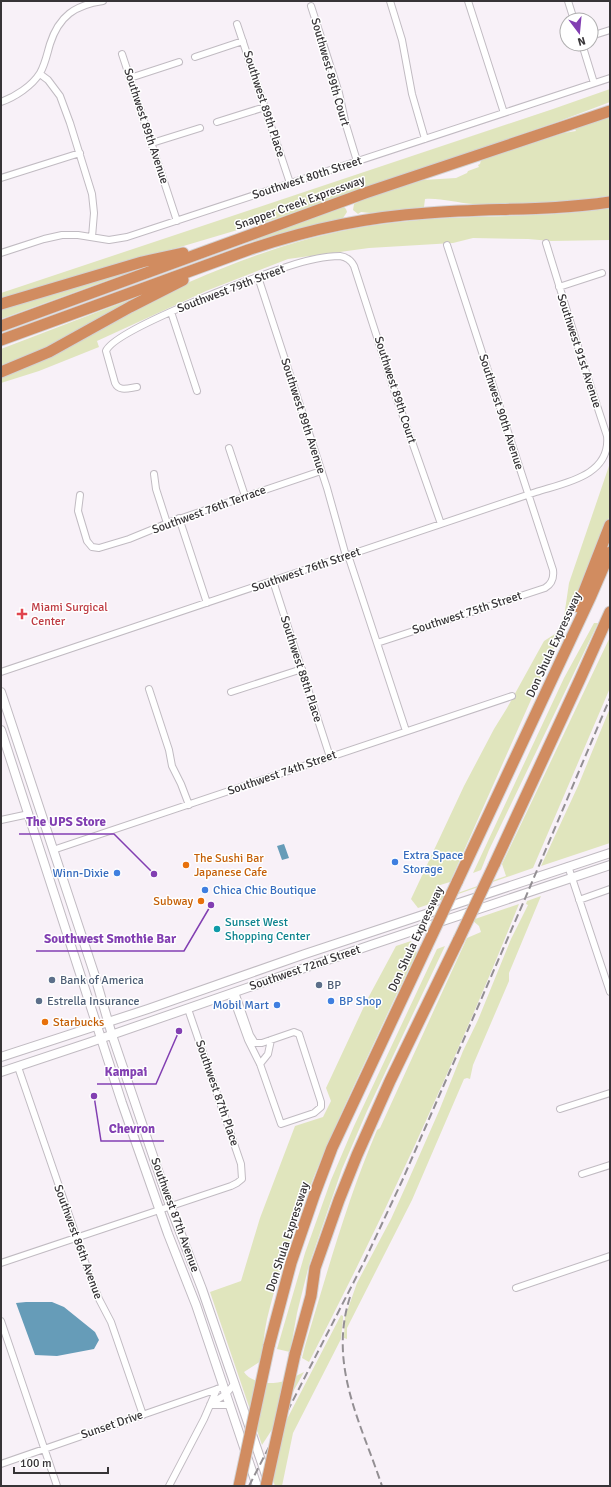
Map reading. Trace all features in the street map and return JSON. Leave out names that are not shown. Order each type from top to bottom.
[{"type":"highway","name":"Snapper Creek Expressway","points":[[1,326],[365,193],[610,111]]},
{"type":"highway","points":[[1,340],[236,254],[310,231],[352,222],[434,212],[553,207],[610,202]]},
{"type":"highway","points":[[1,304],[142,262],[226,243]]},
{"type":"highway","points":[[1,372],[49,352],[136,303],[236,254]]},
{"type":"highway","points":[[550,684],[551,668],[581,600],[610,525]]},
{"type":"highway","name":"Don Shula Expressway","points":[[239,1486],[268,1346],[291,1264],[332,1148],[550,684],[610,552]]},
{"type":"highway","points":[[266,1486],[295,1354],[310,1296],[315,1268],[339,1200],[387,1087],[494,865],[610,612]]},
{"type":"main road","name":"Southwest 87th Avenue","points":[[1,692],[77,921],[112,1035],[170,1206],[202,1289],[270,1486]]},
{"type":"main road","name":"Southwest 87th Avenue","points":[[1,730],[66,926],[101,1039],[159,1210],[196,1304],[222,1390],[230,1405],[257,1486]]},
{"type":"main road","points":[[4,740],[15,748],[19,748]]},
{"type":"main road","points":[[29,814],[39,807]]},
{"type":"main road","name":"Southwest 72nd Street","points":[[1,1057],[610,853]]},
{"type":"main road","name":"Southwest 72nd Street","points":[[1,1072],[610,865]]},
{"type":"main road","points":[[66,926],[77,921]]},
{"type":"main road","points":[[368,933],[371,945]]},
{"type":"main road","points":[[272,966],[276,978]]},
{"type":"main road","points":[[207,989],[210,1001]]},
{"type":"main road","points":[[196,1304],[199,1300],[202,1289]]},
{"type":"main road","points":[[222,1390],[235,1383]]},
{"type":"street","points":[[1,102],[24,89],[40,74],[53,36],[64,18],[77,8],[90,3],[103,1]]},
{"type":"street","points":[[390,1],[402,40],[412,94],[425,139]]},
{"type":"street","points":[[468,1],[504,113]]},
{"type":"street","points":[[568,1],[571,12]]},
{"type":"street","name":"Southwest 89th Court","points":[[311,6],[338,93],[356,161]]},
{"type":"street","name":"Southwest 89th Place","points":[[237,24],[290,183]]},
{"type":"street","points":[[599,33],[610,30]]},
{"type":"street","points":[[195,57],[243,41]]},
{"type":"street","points":[[584,52],[594,83]]},
{"type":"street","name":"Southwest 89th Avenue","points":[[122,54],[177,221]]},
{"type":"street","points":[[130,78],[178,62]]},
{"type":"street","points":[[40,74],[48,80],[62,99],[80,153],[94,201],[92,237]]},
{"type":"street","name":"Southwest 80th Street","points":[[1,253],[56,236],[73,234],[110,240],[120,239],[610,78]]},
{"type":"street","points":[[217,122],[265,107]]},
{"type":"street","points":[[152,143],[200,128]]},
{"type":"street","points":[[1,178],[80,153]]},
{"type":"street","name":"Southwest 91st Avenue","points":[[546,243],[583,363],[606,431],[608,444],[605,458]]},
{"type":"street","name":"Southwest 90th Avenue","points":[[447,245],[553,570],[553,579]]},
{"type":"street","name":"Southwest 79th Street","points":[[137,387],[122,389],[117,387],[114,383],[106,351],[109,346],[121,337],[206,297],[258,277],[308,261],[333,257],[346,258]]},
{"type":"street","name":"Southwest 89th Court","points":[[346,258],[354,266],[398,402],[441,524]]},
{"type":"street","points":[[559,286],[602,274]]},
{"type":"street","name":"Southwest 89th Avenue","points":[[258,277],[347,556],[406,731]]},
{"type":"street","points":[[172,312],[197,391]]},
{"type":"street","points":[[229,448],[245,496]]},
{"type":"street","name":"Southwest 76th Street","points":[[1,672],[586,475],[594,470],[605,458]]},
{"type":"street","name":"Southwest 76th Terrace","points":[[80,496],[78,511],[87,541],[92,547],[96,548],[129,539],[180,518],[321,471]]},
{"type":"street","points":[[154,474],[156,489],[167,523]]},
{"type":"street","points":[[180,518],[207,603]]},
{"type":"street","name":"Southwest 75th Street","points":[[377,643],[545,588],[553,579]]},
{"type":"street","name":"Southwest 88th Place","points":[[273,581],[330,757]]},
{"type":"street","points":[[231,692],[302,669]]},
{"type":"street","points":[[150,689],[169,750],[172,766],[189,804]]},
{"type":"street","name":"Southwest 74th Street","points":[[53,850],[512,696]]},
{"type":"street","points":[[1,820],[29,814]]},
{"type":"street","points":[[568,866],[610,992]]},
{"type":"street","points":[[579,900],[610,889]]},
{"type":"street","points":[[233,992],[250,1035],[258,1044],[294,1032],[299,1034],[321,1102],[320,1109],[314,1113],[281,1124],[260,1064],[248,1040],[233,992]]},
{"type":"street","name":"Southwest 87th Place","points":[[170,1206],[231,1186],[238,1183],[242,1179],[241,1164],[188,1009]]},
{"type":"street","points":[[260,1064],[268,1054],[272,1040]]},
{"type":"street","name":"Southwest 86th Avenue","points":[[18,1067],[95,1290],[113,1327],[144,1414]]},
{"type":"street","points":[[560,1109],[610,1093]]},
{"type":"street","points":[[582,1174],[610,1165]]},
{"type":"street","points":[[1,1264],[170,1206]]},
{"type":"street","points":[[516,1288],[610,1256]]},
{"type":"street","points":[[1,1321],[57,1486]]},
{"type":"street","points":[[210,1405],[222,1390]]},
{"type":"street","points":[[169,1486],[210,1405],[222,1390]]},
{"type":"street","name":"Sunset Drive","points":[[1,1464],[197,1396],[222,1390]]},
{"type":"street","points":[[197,1396],[206,1398],[210,1405]]},
{"type":"street","points":[[210,1405],[230,1405]]},
{"type":"green space","points":[[610,89],[610,102],[557,122],[275,219],[1,300],[1,293]]},
{"type":"green space","points":[[610,117],[610,196],[576,200],[507,204],[473,204],[437,199],[425,199],[424,207],[370,213],[361,212],[358,214],[353,210],[354,204],[362,200],[423,180],[456,178],[479,167],[478,165],[480,164],[481,160],[564,133],[576,131],[575,129]]},
{"type":"green space","points":[[343,206],[347,212],[343,218],[246,243]]},
{"type":"green space","points":[[610,208],[610,240],[551,241],[473,238],[453,243],[369,248],[288,259],[206,291],[97,341],[99,347],[39,371],[1,383],[1,376],[180,286],[272,250],[320,236],[369,226],[429,219],[570,213]]},
{"type":"green space","points":[[144,267],[1,319],[1,308]]},
{"type":"green space","points":[[134,298],[135,300],[77,334],[1,368],[1,349]]},
{"type":"green space","points":[[610,463],[610,514],[603,538],[450,882],[437,886],[441,894],[444,896],[449,896],[506,876],[502,864],[610,637],[610,688],[533,868],[418,908],[411,899],[464,786],[494,729],[544,641],[555,634],[564,617],[569,583]]},
{"type":"green space","points":[[594,623],[598,623],[489,850],[481,870],[473,873],[564,678]]},
{"type":"green space","points":[[610,708],[610,843],[541,866],[578,786]]},
{"type":"green space","points":[[541,896],[509,973],[509,981],[473,1065],[470,1079],[464,1079],[412,1200],[347,1328],[347,1339],[344,1338],[345,1317],[357,1283],[391,1219],[405,1188],[439,1111],[463,1051],[478,1020],[511,939],[528,905],[526,904],[527,901]]},
{"type":"green space","points":[[519,904],[445,1078],[393,1193],[309,1362],[302,1358],[305,1346],[356,1183],[377,1130],[380,1128],[467,938],[481,932],[479,926],[472,920]]},
{"type":"green space","points":[[411,941],[417,953],[318,1167],[284,1257],[267,1319],[261,1361],[244,1372],[251,1378],[260,1382],[276,1383],[286,1381],[304,1372],[262,1445],[210,1292],[241,1281],[260,1218],[295,1126],[323,1117],[331,1101],[326,1088],[367,1000],[396,946]]},
{"type":"green space","points":[[445,946],[367,1111],[342,1169],[309,1265],[297,1313],[290,1352],[277,1349],[305,1253],[331,1180],[354,1126],[437,949]]},
{"type":"green space","points":[[341,1315],[343,1316],[343,1319],[341,1339],[293,1433],[282,1486],[275,1486],[267,1463],[286,1421]]},
{"type":"water","points":[[284,844],[289,858],[282,860],[277,846]]},
{"type":"water","points":[[52,1302],[64,1307],[95,1332],[99,1340],[94,1349],[57,1356],[35,1355],[16,1303]]},
{"type":"railway","points":[[249,1486],[364,1262],[402,1181],[524,901],[610,698]]},
{"type":"railway","points":[[350,1297],[344,1322],[343,1346],[345,1370],[357,1416],[382,1486]]},
{"type":"place","name":"Miami Surgical Center","points":[[22,614]]},
{"type":"place","name":"Extra Space Storage","points":[[395,862]]},
{"type":"place","name":"The Sushi Bar Japanese Cafe","points":[[186,865]]},
{"type":"place","name":"Winn-Dixie","points":[[117,873]]},
{"type":"place","name":"The UPS Store","points":[[154,874]]},
{"type":"place","name":"Chica Chic Boutique","points":[[205,890]]},
{"type":"place","name":"Subway","points":[[201,901]]},
{"type":"place","name":"Southwest Smothie Bar","points":[[211,905]]},
{"type":"place","name":"Sunset West Shopping Center","points":[[217,929]]},
{"type":"place","name":"Bank of America","points":[[52,980]]},
{"type":"place","name":"BP","points":[[319,985]]},
{"type":"place","name":"Estrella Insurance","points":[[39,1001]]},
{"type":"place","name":"BP Shop","points":[[331,1001]]},
{"type":"place","name":"Mobil Mart","points":[[277,1005]]},
{"type":"place","name":"Starbucks","points":[[45,1022]]},
{"type":"place","name":"Kampai","points":[[179,1031]]},
{"type":"place","name":"Chevron","points":[[94,1096]]}]
